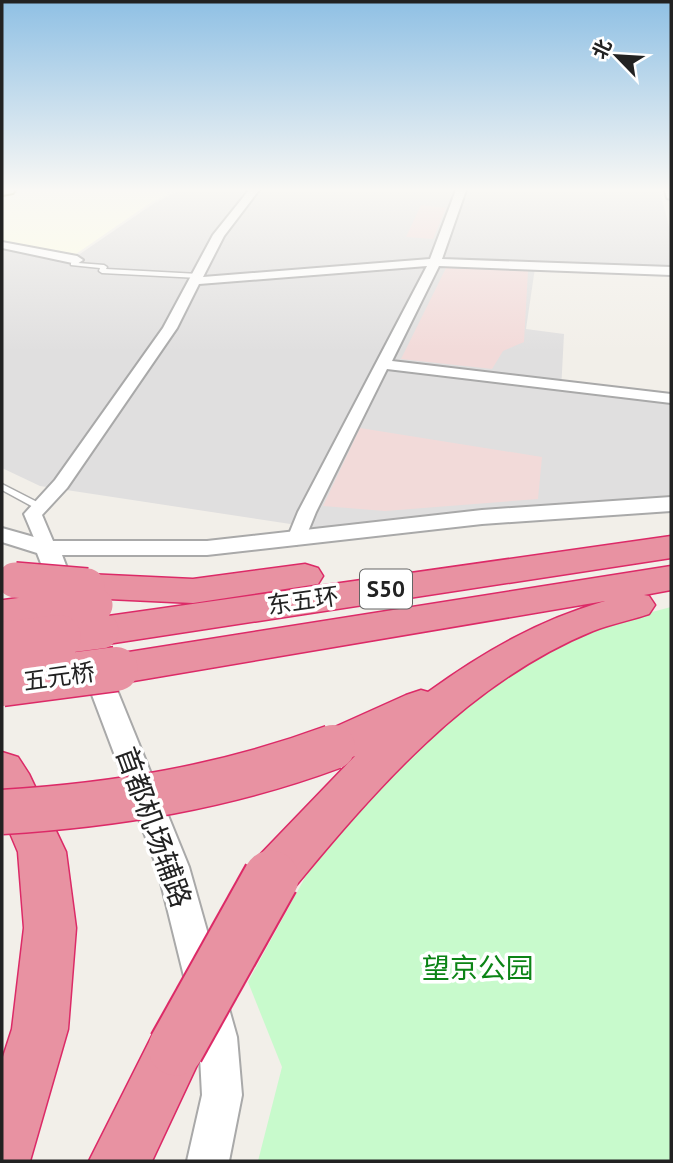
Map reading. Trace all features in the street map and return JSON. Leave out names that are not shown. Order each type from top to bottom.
[{"type":"highway","points":[[2,618],[377,566],[494,555],[654,550]]},
{"type":"highway","name":"东五环","points":[[94,607],[654,550]]},
{"type":"highway","points":[[8,578],[94,607]]},
{"type":"highway","name":"东五环","points":[[116,669],[671,578]]},
{"type":"highway","points":[[120,1161],[176,1048],[271,878],[371,765],[453,696],[531,644],[600,613],[671,598]]},
{"type":"highway","name":"五元桥","points":[[2,644],[94,607]]},
{"type":"highway","name":"五元桥","points":[[2,684],[116,669]]},
{"type":"highway","points":[[2,812],[130,802],[285,766],[333,747],[477,680]]},
{"type":"highway","points":[[2,770],[13,787],[42,852],[50,928],[40,1029],[2,1154]]},
{"type":"street","points":[[47,548],[33,514],[61,484],[92,442],[170,328],[215,244]]},
{"type":"street","points":[[296,539],[307,512],[435,262],[441,244]]},
{"type":"street","points":[[2,245],[77,260]]},
{"type":"street","points":[[198,279],[435,262],[671,271]]},
{"type":"street","points":[[383,364],[671,399]]},
{"type":"street","points":[[2,535],[47,548],[207,548],[482,517],[671,504]]},
{"type":"street","name":"首都机场辅路","points":[[47,548],[173,867],[218,1037],[222,1095],[208,1161]]},
{"type":"lane","points":[[77,260],[73,264],[104,267],[102,271],[198,279]]},
{"type":"lane","points":[[2,487],[40,507]]},
{"type":"shaded area","points":[[14,244],[90,244],[73,256]]},
{"type":"shaded area","points":[[94,244],[671,244],[671,268],[536,261],[526,329],[564,334],[561,391],[671,403],[671,495],[317,528],[40,486],[2,468],[2,248],[45,257],[74,258]]},
{"type":"shaded area","points":[[446,268],[528,271],[524,342],[503,351],[492,369],[401,359]]},
{"type":"shaded area","points":[[360,428],[542,457],[538,499],[385,511],[323,506]]},
{"type":"green space","name":"望京公园","points":[[671,607],[671,1161],[258,1161],[282,1067],[248,982],[314,861],[389,775],[468,704],[537,658],[614,622]]}]
